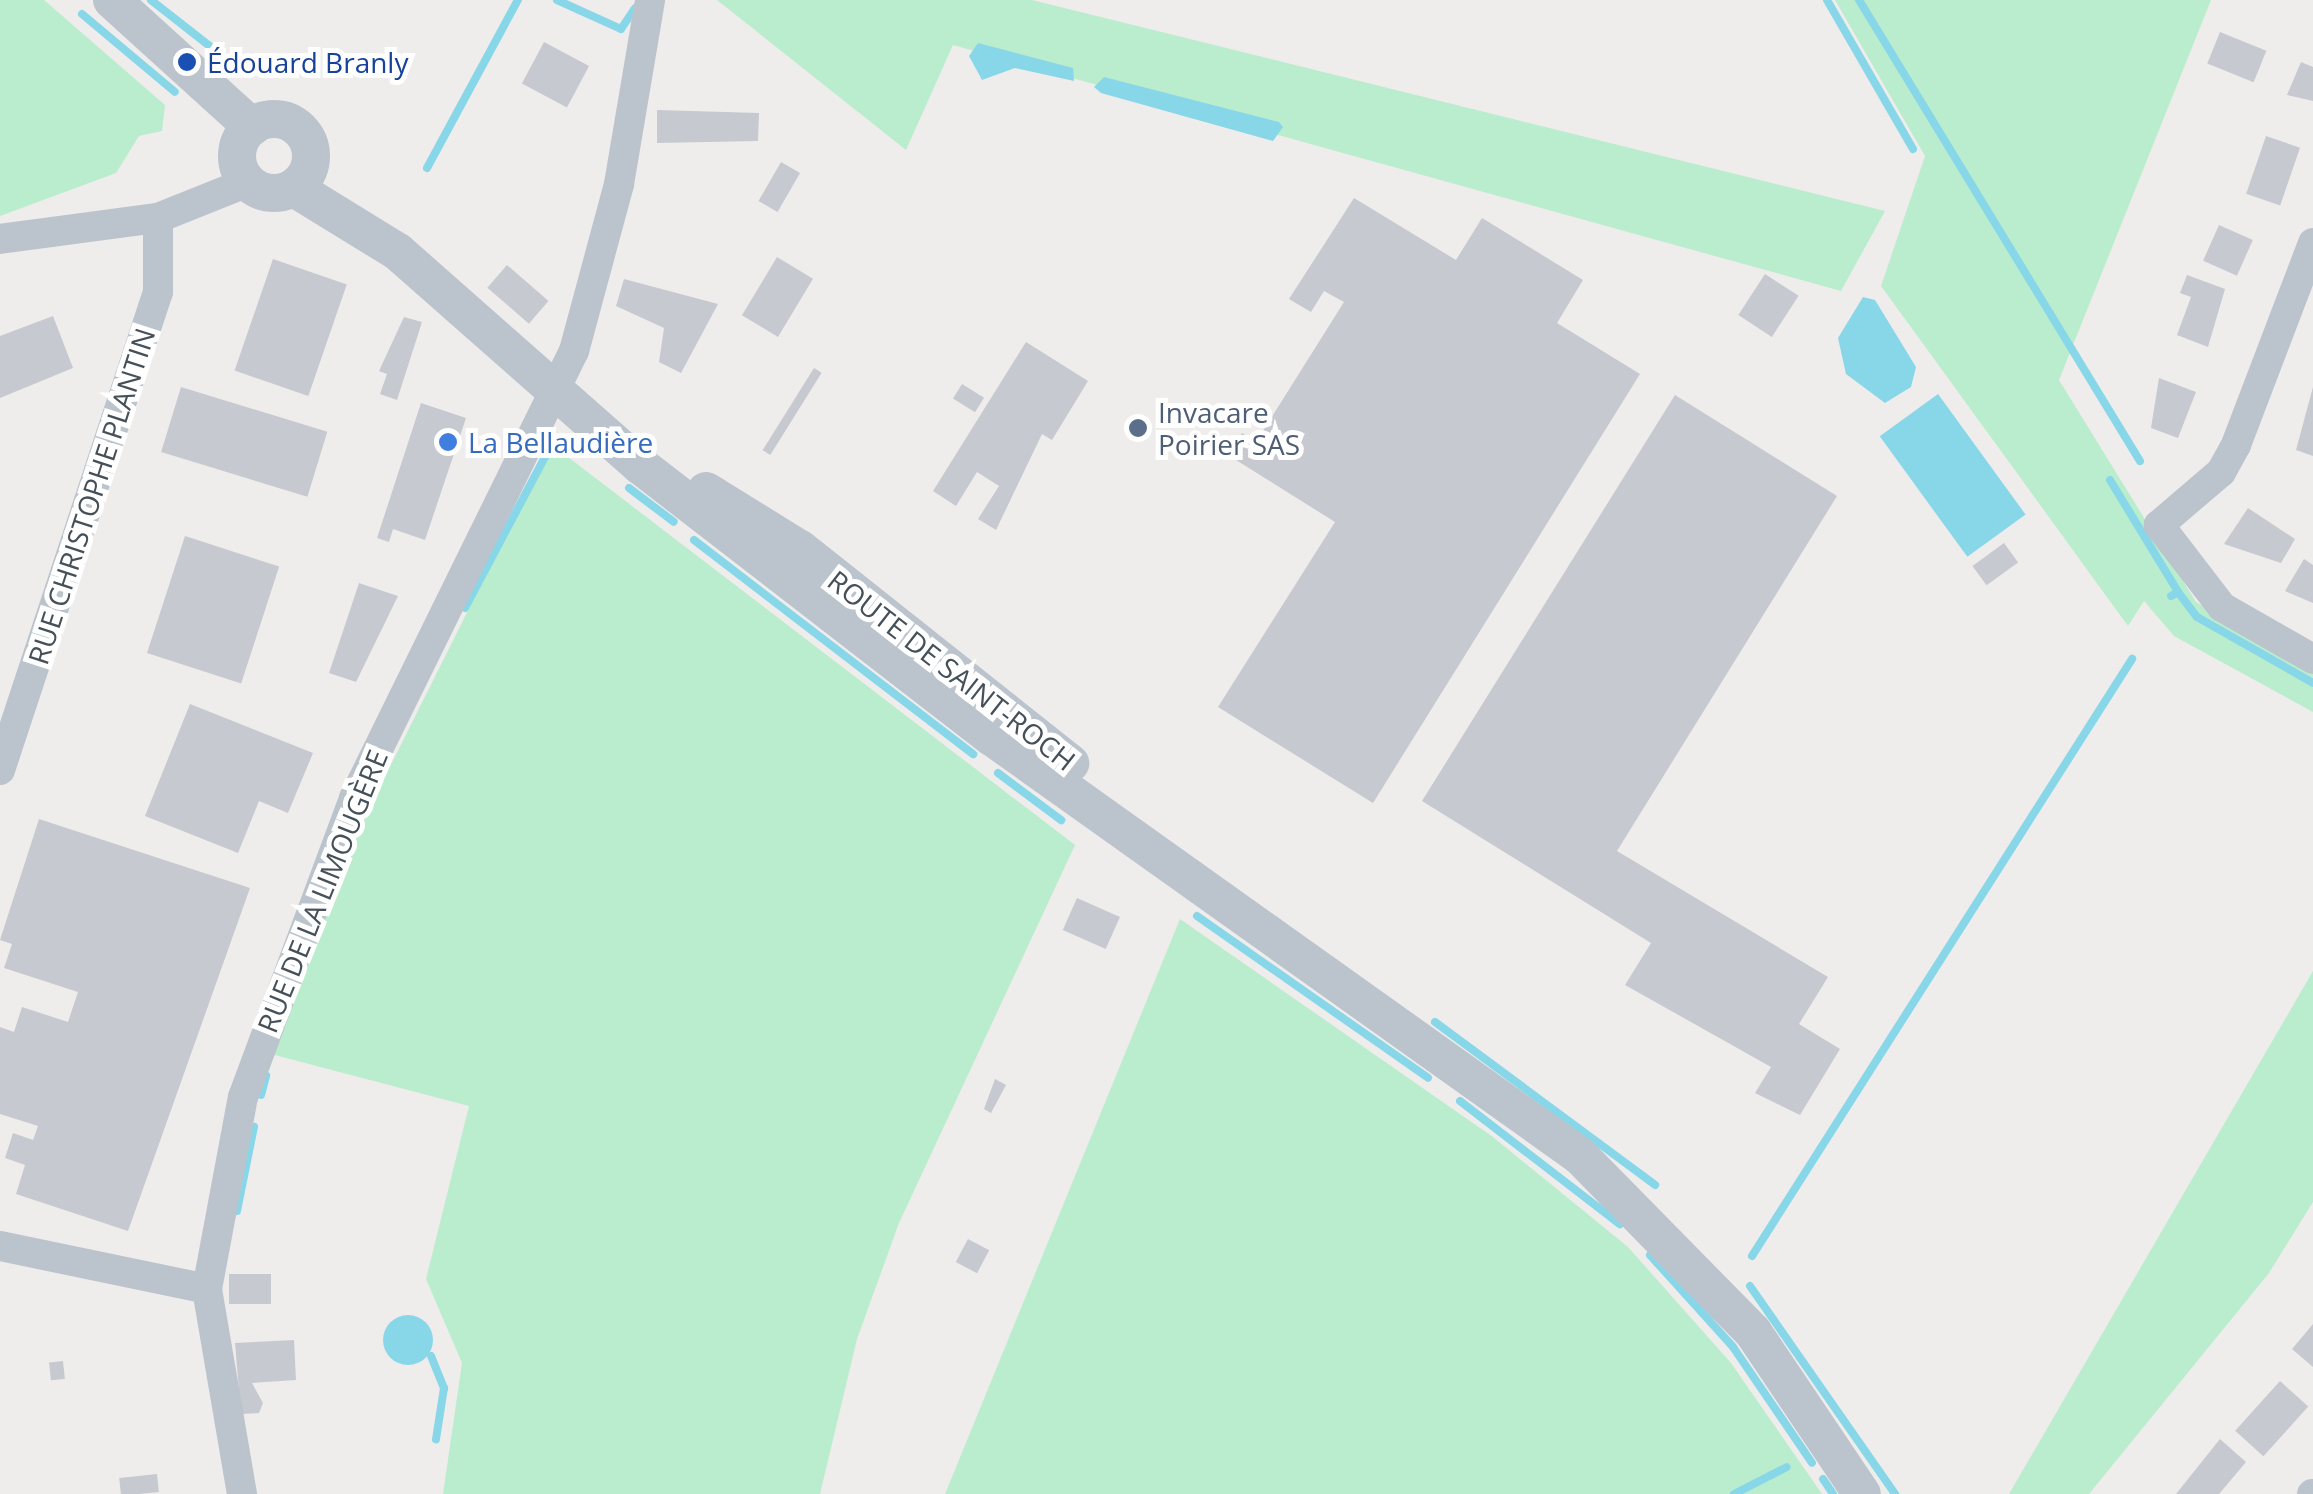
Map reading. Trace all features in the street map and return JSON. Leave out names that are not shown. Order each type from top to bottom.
[{"type":"street","points":[[112,0],[252,127]]},
{"type":"street","name":"RUE DE LA LIMOUGÈRE","points":[[242,1494],[208,1290],[243,1097],[280,976],[354,798],[560,384],[619,184],[650,0]]},
{"type":"street","points":[[276,120],[298,128],[302,175],[270,193],[248,182],[238,160],[252,127],[276,120]]},
{"type":"street","name":"ROUTE DE SAINT-ROCH","points":[[302,175],[560,384],[613,436],[992,737],[1636,1203],[1753,1332],[1862,1494]]},
{"type":"street","points":[[0,239],[158,218],[248,182]]},
{"type":"street","name":"RUE CHRISTOPHE PLANTIN","points":[[0,770],[158,292],[158,218]]},
{"type":"street","points":[[2313,243],[2236,445],[2221,472],[2159,525],[2222,606],[2313,658]]},
{"type":"street","points":[[0,1246],[208,1290]]},
{"type":"green space","points":[[0,0],[44,0],[165,105],[162,131],[139,136],[116,173],[0,216]]},
{"type":"green space","points":[[717,0],[1032,0],[1885,211],[1841,291],[953,45],[906,150]]},
{"type":"green space","points":[[1835,0],[2211,0],[2059,380],[2196,602],[2313,672],[2313,712],[2174,636],[2144,601],[2128,626],[1881,286],[1925,156]]},
{"type":"green space","points":[[551,444],[1075,845],[899,1223],[857,1339],[820,1494],[443,1494],[462,1363],[426,1279],[469,1106],[267,1053],[338,871]]},
{"type":"green space","points":[[1180,919],[1493,1137],[1628,1247],[1731,1363],[1822,1494],[945,1494]]},
{"type":"green space","points":[[2313,971],[2313,1202],[2269,1273],[2089,1494],[2009,1494]]},
{"type":"water","points":[[978,43],[1073,68],[1074,81],[1015,68],[982,80],[969,56]]},
{"type":"water","points":[[1104,77],[1279,122],[1283,127],[1273,141],[1101,93],[1094,87]]},
{"type":"water","points":[[1863,297],[1875,300],[1916,367],[1911,387],[1885,403],[1846,374],[1838,338]]},
{"type":"water","points":[[1938,394],[2026,515],[1967,557],[1880,436]]},
{"type":"water","points":[[408,1315],[425,1323],[433,1340],[425,1357],[408,1365],[391,1357],[383,1340],[391,1323]]},
{"type":"building","points":[[2220,32],[2266,51],[2254,82],[2207,64]]},
{"type":"building","points":[[544,42],[589,66],[567,107],[522,83]]},
{"type":"building","points":[[2301,62],[2313,67],[2313,101],[2287,95]]},
{"type":"building","points":[[657,110],[759,113],[758,141],[657,143]]},
{"type":"building","points":[[2266,136],[2300,148],[2280,205],[2246,194]]},
{"type":"building","points":[[781,162],[800,173],[778,212],[758,201]]},
{"type":"building","points":[[1354,198],[1456,260],[1482,218],[1583,280],[1557,323],[1640,374],[1373,803],[1218,707],[1335,522],[1228,455],[1242,433],[1256,442],[1344,302],[1324,291],[1311,312],[1289,299]]},
{"type":"building","points":[[2219,225],[2253,240],[2237,276],[2203,261]]},
{"type":"building","points":[[777,257],[813,279],[778,337],[742,315]]},
{"type":"building","points":[[273,259],[347,284],[308,396],[235,371]]},
{"type":"building","points":[[507,265],[549,301],[529,324],[487,288]]},
{"type":"building","points":[[1765,274],[1799,296],[1772,337],[1738,315]]},
{"type":"building","points":[[2187,275],[2225,289],[2208,347],[2177,335],[2191,297],[2180,293]]},
{"type":"building","points":[[624,279],[718,304],[681,373],[659,362],[664,328],[616,306]]},
{"type":"building","points":[[53,316],[73,368],[0,398],[0,336]]},
{"type":"building","points":[[404,317],[422,322],[397,400],[380,394],[387,374],[379,371]]},
{"type":"building","points":[[1026,342],[1088,381],[1052,440],[1042,434],[996,530],[978,519],[999,486],[977,472],[956,506],[933,491]]},
{"type":"building","points":[[814,368],[822,373],[770,455],[763,450]]},
{"type":"building","points":[[2159,378],[2196,392],[2178,438],[2151,428]]},
{"type":"building","points":[[962,384],[984,398],[975,412],[953,398]]},
{"type":"building","points":[[181,387],[327,432],[307,497],[161,452]]},
{"type":"building","points":[[2313,387],[2313,456],[2296,450]]},
{"type":"building","points":[[1675,395],[1837,496],[1617,851],[1828,977],[1799,1024],[1840,1049],[1800,1115],[1755,1093],[1771,1067],[1625,985],[1651,943],[1422,801]]},
{"type":"building","points":[[421,403],[466,418],[425,540],[393,529],[389,542],[377,538]]},
{"type":"building","points":[[2248,508],[2295,539],[2281,563],[2224,544]]},
{"type":"building","points":[[185,536],[279,567],[241,684],[147,653]]},
{"type":"building","points":[[2004,543],[2018,562],[1987,585],[1972,566]]},
{"type":"building","points":[[2304,559],[2313,565],[2313,603],[2285,591]]},
{"type":"building","points":[[359,583],[398,596],[356,682],[329,673]]},
{"type":"building","points":[[190,704],[313,753],[288,813],[259,801],[238,853],[145,816]]},
{"type":"building","points":[[39,819],[250,888],[128,1231],[16,1194],[25,1165],[5,1158],[13,1133],[33,1140],[38,1126],[0,1114],[0,1027],[14,1032],[22,1007],[68,1022],[78,992],[4,968],[12,944],[0,940]]},
{"type":"building","points":[[1077,898],[1120,917],[1106,949],[1063,930]]},
{"type":"building","points":[[995,1079],[1006,1085],[991,1113],[984,1109]]},
{"type":"building","points":[[968,1239],[989,1250],[977,1273],[956,1262]]},
{"type":"building","points":[[229,1274],[271,1274],[271,1304],[229,1304]]},
{"type":"building","points":[[2313,1324],[2313,1367],[2292,1349]]},
{"type":"building","points":[[294,1340],[296,1380],[252,1383],[263,1403],[259,1413],[241,1414],[235,1343]]},
{"type":"building","points":[[63,1361],[65,1379],[51,1380],[49,1362]]},
{"type":"building","points":[[2280,1381],[2308,1406],[2263,1456],[2235,1431]]},
{"type":"building","points":[[2220,1439],[2246,1462],[2219,1494],[2176,1494]]},
{"type":"building","points":[[157,1474],[159,1492],[121,1494],[119,1478]]},
{"type":"waterway","points":[[151,0],[225,58]]},
{"type":"waterway","points":[[427,168],[518,0]]},
{"type":"waterway","points":[[557,0],[621,29],[635,8]]},
{"type":"waterway","points":[[1827,0],[1913,149]]},
{"type":"waterway","points":[[1859,0],[2140,461]]},
{"type":"waterway","points":[[82,14],[175,92]]},
{"type":"waterway","points":[[465,608],[548,451]]},
{"type":"waterway","points":[[2110,480],[2178,592],[2171,596]]},
{"type":"waterway","points":[[629,488],[674,522]]},
{"type":"waterway","points":[[694,540],[973,754]]},
{"type":"waterway","points":[[2178,592],[2197,617],[2313,683]]},
{"type":"waterway","points":[[1752,1256],[2132,659]]},
{"type":"waterway","points":[[998,773],[1061,820]]},
{"type":"waterway","points":[[1197,916],[1428,1078]]},
{"type":"waterway","points":[[1435,1022],[1655,1185]]},
{"type":"waterway","points":[[261,1095],[266,1076]]},
{"type":"waterway","points":[[1460,1101],[1620,1224]]},
{"type":"waterway","points":[[237,1211],[254,1127]]},
{"type":"waterway","points":[[1650,1255],[1733,1347],[1812,1463]]},
{"type":"waterway","points":[[1750,1286],[1895,1494]]},
{"type":"waterway","points":[[431,1356],[444,1388],[436,1439]]},
{"type":"waterway","points":[[1734,1494],[1787,1467]]},
{"type":"waterway","points":[[1823,1479],[1833,1494]]},
{"type":"place","name":"Édouard Branly","points":[[187,62]]},
{"type":"place","name":"Invacare Poirier SAS","points":[[1138,428]]},
{"type":"place","name":"La Bellaudière","points":[[448,442]]}]
